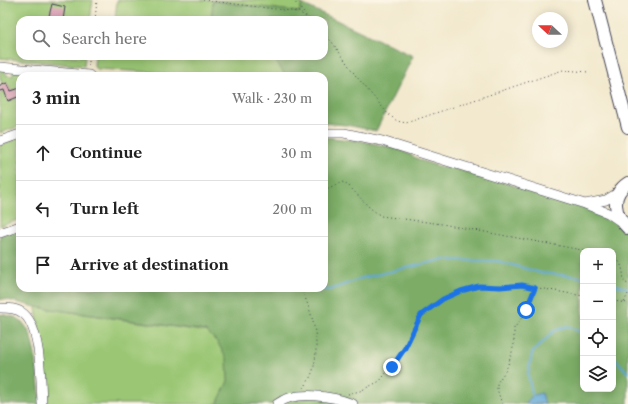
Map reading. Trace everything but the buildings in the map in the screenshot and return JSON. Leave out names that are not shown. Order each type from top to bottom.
[{"type":"main road","points":[[595,0],[628,127]]},
{"type":"main road","points":[[625,184],[616,202],[617,212],[625,225]]},
{"type":"street","points":[[0,67],[56,72]]},
{"type":"street","points":[[328,133],[344,133],[382,141],[585,204],[608,213],[625,225]]},
{"type":"street","points":[[0,141],[16,135]]},
{"type":"street","points":[[585,204],[606,200],[625,184]]},
{"type":"street","points":[[0,233],[16,227]]},
{"type":"street","points":[[0,308],[11,308],[23,313],[32,322],[38,349],[42,404]]},
{"type":"street","points":[[277,404],[292,397],[300,396],[333,398],[353,404]]},
{"type":"path","points":[[95,16],[97,0]]},
{"type":"path","points":[[203,0],[299,12],[304,16]]},
{"type":"path","points":[[293,0],[307,16]]},
{"type":"path","points":[[328,38],[356,76],[388,114],[397,121],[406,123],[563,70],[589,72]]},
{"type":"path","points":[[88,72],[89,60]]},
{"type":"path","points":[[328,188],[342,182],[348,185],[370,208],[381,216],[442,224],[580,250]]},
{"type":"path","points":[[616,258],[619,260],[623,269],[624,282],[628,284]]},
{"type":"path","points":[[344,396],[360,391],[380,381],[405,348],[421,315],[443,299],[461,291],[479,286],[500,287],[522,285],[580,296]]},
{"type":"path","points":[[502,404],[497,389],[497,383],[506,370],[512,356],[514,328],[519,323],[535,288]]},
{"type":"path","points":[[300,396],[314,367],[316,344],[313,318],[303,292]]},
{"type":"path","points":[[624,302],[628,294]]},
{"type":"path","points":[[616,301],[628,303]]},
{"type":"green space","points":[[0,0],[93,0],[91,16],[16,16],[16,60],[0,58]]},
{"type":"green space","points":[[117,0],[292,0],[302,4],[299,12],[214,1],[212,16],[115,16]]},
{"type":"green space","points":[[213,1],[299,12],[302,4],[328,16],[211,16]]},
{"type":"green space","points":[[328,16],[413,56],[376,131],[346,125],[328,123],[328,72],[283,72],[275,60],[328,60]]},
{"type":"green space","points":[[21,60],[85,60],[84,66]]},
{"type":"green space","points":[[95,60],[275,60],[283,72],[148,72],[98,69],[95,68]]},
{"type":"green space","points":[[0,69],[5,70],[6,75],[13,76],[13,70],[32,72],[16,72],[16,90],[11,91],[7,83],[2,84]]},
{"type":"green space","points":[[4,90],[8,101],[16,98],[16,127],[0,133],[0,92]]},
{"type":"green space","points":[[328,137],[362,141],[399,149],[422,161],[437,166],[453,168],[519,187],[547,198],[564,200],[608,213],[628,231],[628,404],[217,404],[228,381],[227,360],[218,343],[206,331],[36,307],[4,299],[0,300],[0,233],[16,227],[16,292],[328,292]]},
{"type":"green space","points":[[16,139],[16,220],[0,226],[0,145]]},
{"type":"green space","points":[[36,307],[237,336],[325,404],[47,404]]},
{"type":"green space","points":[[0,314],[15,317],[24,324],[30,333],[36,359],[41,404],[0,404]]},
{"type":"water","points":[[542,393],[545,404],[526,404],[532,396]]},
{"type":"waterway","points":[[328,290],[362,278],[441,260],[498,261],[541,273],[580,277]]},
{"type":"waterway","points":[[616,285],[628,288]]},
{"type":"waterway","points":[[533,397],[528,375],[532,353],[554,331],[567,326],[580,332]]},
{"type":"waterway","points":[[616,359],[628,373]]},
{"type":"route","points":[[392,367],[405,348],[421,315],[443,299],[461,291],[479,286],[500,287],[522,285],[535,288],[526,310]]}]
